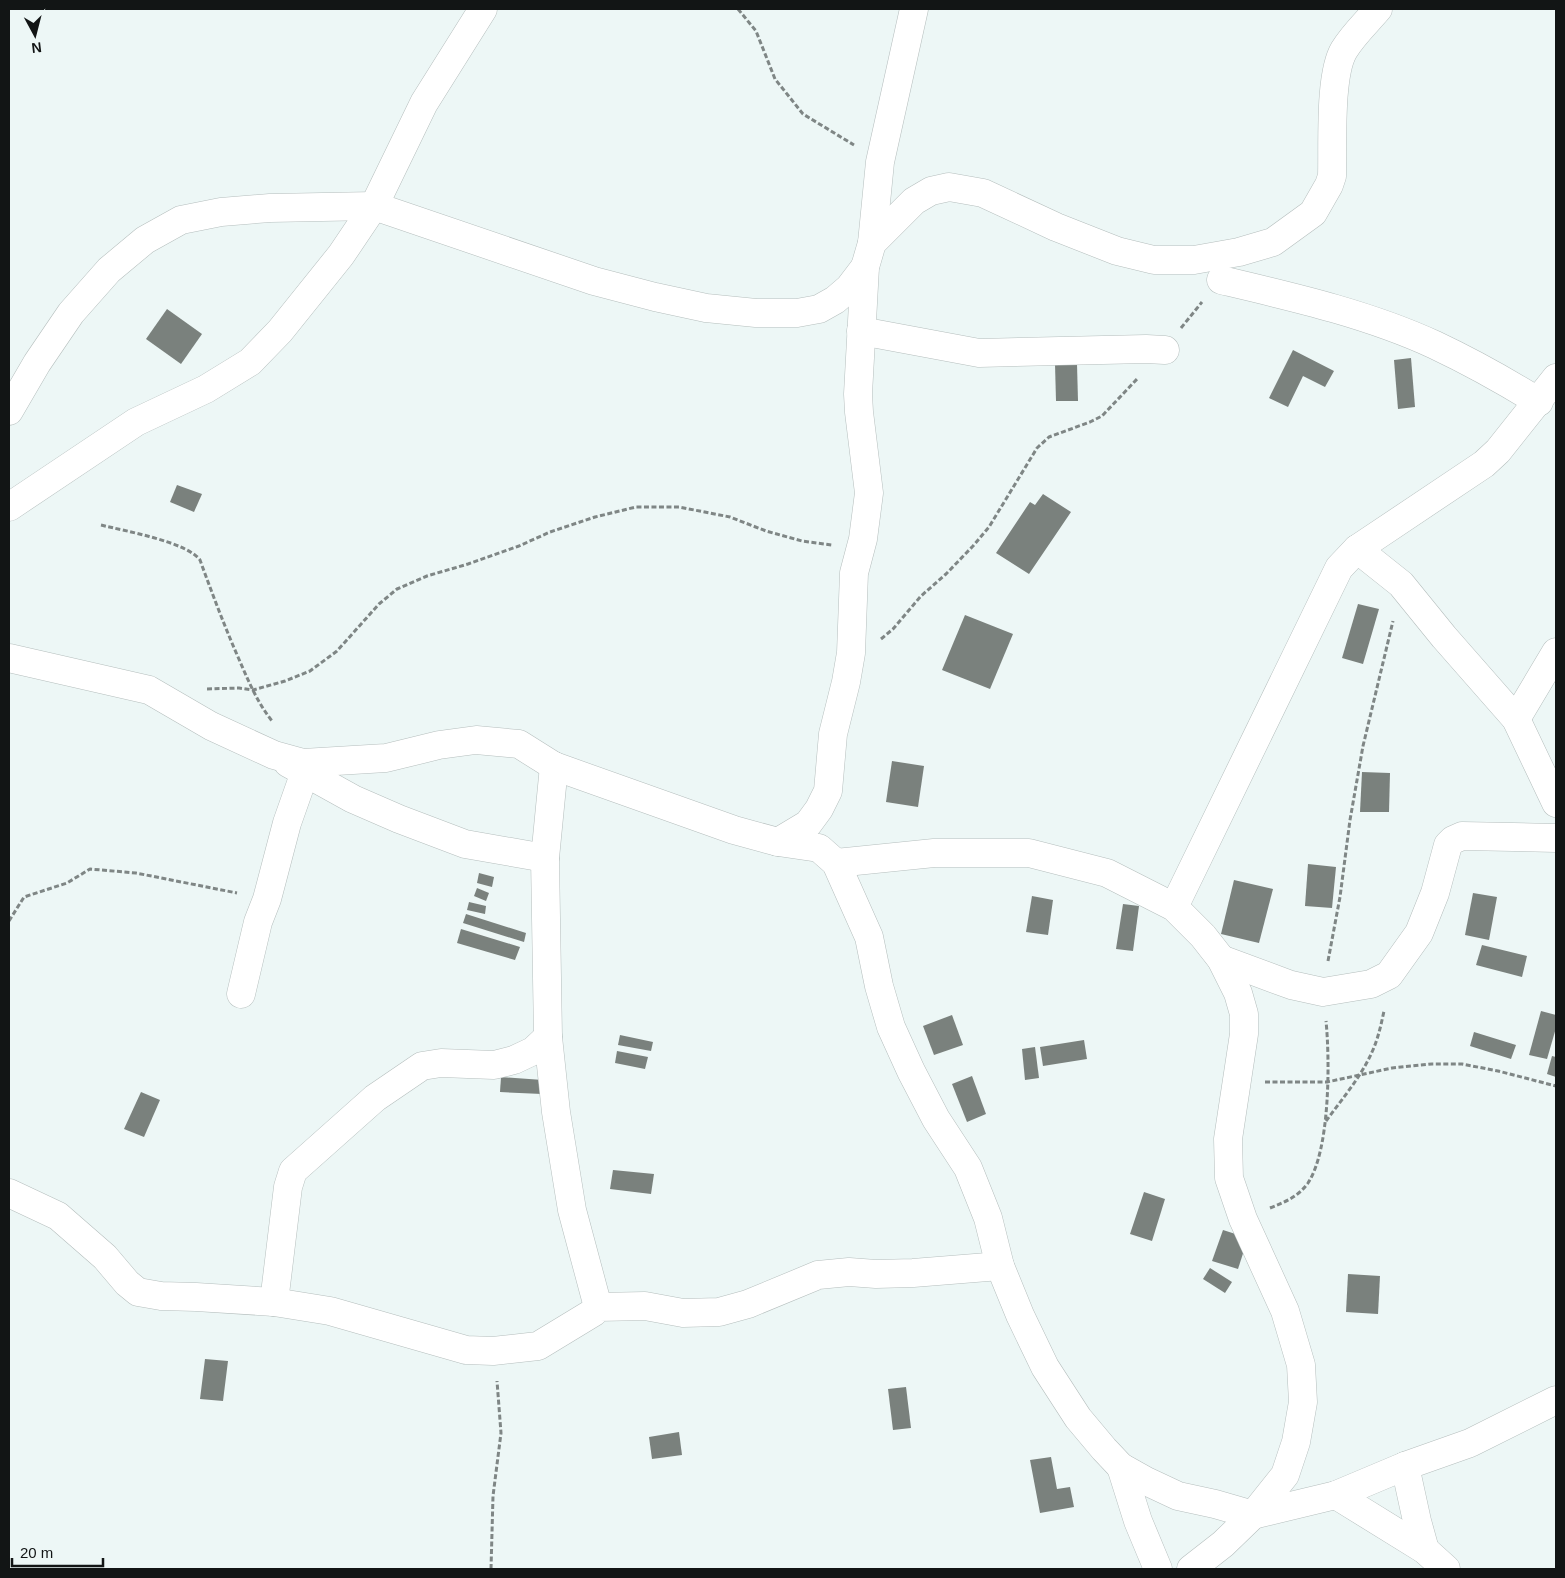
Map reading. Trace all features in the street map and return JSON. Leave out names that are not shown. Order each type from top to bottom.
[{"type":"street","points":[[9,507],[136,422],[206,389],[250,362],[280,331],[340,255],[374,206],[424,103],[483,9]]},
{"type":"street","points":[[778,842],[808,824],[828,792],[833,734],[851,653],[854,572],[863,539],[868,493],[859,412],[861,331],[868,255],[880,162],[914,9]]},
{"type":"street","points":[[9,411],[37,363],[71,313],[109,270],[145,240],[181,220],[221,212],[270,208],[374,206],[594,280],[706,308],[756,313],[797,313],[819,308],[835,300],[849,288],[868,255],[914,201],[931,191],[949,187],[983,193],[1056,227],[1117,251],[1154,260],[1194,260],[1239,252],[1273,242],[1313,212],[1329,185],[1332,176],[1333,111],[1337,68],[1343,52],[1378,9]]},
{"type":"street","points":[[1221,280],[1319,305],[1390,327],[1433,344],[1480,367],[1539,402]]},
{"type":"street","points":[[861,331],[978,353],[1165,350]]},
{"type":"street","points":[[1174,907],[1339,568],[1357,549],[1484,464],[1498,451],[1539,402],[1556,378]]},
{"type":"street","points":[[1357,549],[1401,584],[1444,637],[1516,719],[1556,803]]},
{"type":"street","points":[[1516,719],[1556,652]]},
{"type":"street","points":[[11,656],[149,690],[211,726],[274,755],[353,799],[399,820],[465,844],[545,858]]},
{"type":"street","points":[[274,755],[303,764],[386,758],[439,745],[476,740],[519,744],[554,766],[734,830],[778,842],[819,848],[836,863],[869,937],[879,986],[891,1027],[936,1119],[968,1168],[988,1218],[1000,1266],[1020,1315],[1045,1367],[1078,1418],[1104,1450],[1121,1466],[1146,1481],[1178,1496],[1252,1515],[1336,1495],[1405,1466],[1470,1443],[1556,1400]]},
{"type":"street","points":[[554,766],[545,858],[548,1037],[556,1112],[572,1210],[598,1308]]},
{"type":"street","points":[[241,994],[258,922],[267,899],[286,823],[305,772]]},
{"type":"street","points":[[1221,959],[1291,985],[1323,992],[1371,984],[1388,975],[1419,933],[1435,893],[1448,845],[1453,840],[1462,836],[1556,838]]},
{"type":"street","points":[[836,863],[934,853],[1029,853],[1107,873],[1174,907],[1203,936],[1221,959],[1238,993],[1244,1014],[1244,1034],[1228,1139],[1230,1178],[1243,1219],[1285,1311],[1302,1364],[1303,1402],[1296,1442],[1285,1475],[1252,1515],[1223,1544],[1191,1569]]},
{"type":"street","points":[[274,1302],[288,1187],[293,1170],[375,1098],[422,1066],[441,1063],[494,1066],[514,1060],[533,1051],[548,1037]]},
{"type":"street","points":[[9,1194],[58,1216],[105,1257],[127,1283],[138,1292],[161,1296],[274,1302],[330,1311],[466,1350],[493,1351],[538,1346],[598,1308],[645,1306],[683,1313],[719,1312],[748,1304],[818,1275],[849,1272],[876,1274],[913,1273],[1000,1266]]},
{"type":"street","points":[[1121,1466],[1138,1521],[1158,1569]]},
{"type":"street","points":[[1405,1466],[1416,1521],[1425,1550]]},
{"type":"street","points":[[1336,1495],[1425,1550],[1446,1569]]},
{"type":"path","points":[[738,9],[756,31],[775,79],[803,114],[880,162]]},
{"type":"path","points":[[851,653],[880,640],[893,629],[921,596],[967,554],[989,527],[1037,448],[1049,437],[1102,416],[1165,350],[1221,280]]},
{"type":"path","points":[[203,689],[239,688],[252,690],[285,681],[310,671],[338,651],[379,604],[397,589],[427,576],[519,546],[550,532],[595,517],[636,507],[679,507],[730,517],[766,531],[820,544],[854,543],[863,539]]},
{"type":"path","points":[[101,524],[174,544],[194,552],[200,560],[216,605],[252,690]]},
{"type":"path","points":[[1243,1219],[1294,1198],[1308,1183],[1318,1161],[1326,1121],[1328,1041],[1323,992],[1340,897],[1350,820],[1363,746],[1401,584]]},
{"type":"path","points":[[9,920],[24,897],[67,883],[90,869],[136,874],[267,899]]},
{"type":"path","points":[[1326,1121],[1358,1077],[1372,1052],[1386,1000],[1388,975]]},
{"type":"path","points":[[1237,1082],[1327,1082],[1358,1077],[1392,1068],[1432,1064],[1462,1064],[1556,1086]]},
{"type":"path","points":[[491,1569],[493,1496],[501,1432],[499,1395],[493,1351]]},
{"type":"building","points":[[167,309],[202,334],[181,364],[146,339]]},
{"type":"building","points":[[1293,350],[1334,371],[1325,387],[1303,376],[1288,407],[1269,398]]},
{"type":"building","points":[[1411,358],[1415,407],[1398,409],[1394,360]]},
{"type":"building","points":[[1055,364],[1077,364],[1078,401],[1056,401]]},
{"type":"building","points":[[177,485],[202,494],[194,512],[170,502]]},
{"type":"building","points":[[1043,494],[1071,512],[1029,574],[996,553],[1030,502],[1035,505]]},
{"type":"building","points":[[1358,604],[1379,609],[1363,664],[1342,658]]},
{"type":"building","points":[[965,615],[1013,634],[990,689],[942,670]]},
{"type":"building","points":[[892,761],[924,766],[918,807],[886,802]]},
{"type":"building","points":[[1362,772],[1390,773],[1389,812],[1360,812]]},
{"type":"building","points":[[1308,864],[1336,867],[1332,908],[1305,906]]},
{"type":"building","points":[[479,873],[494,877],[492,887],[477,883]]},
{"type":"building","points":[[1234,880],[1273,889],[1259,943],[1221,934]]},
{"type":"building","points":[[477,888],[489,893],[486,901],[474,896]]},
{"type":"building","points":[[1473,893],[1497,897],[1489,940],[1465,935]]},
{"type":"building","points":[[1032,896],[1053,900],[1048,935],[1026,932]]},
{"type":"building","points":[[469,902],[486,906],[485,914],[467,910]]},
{"type":"building","points":[[1123,904],[1139,906],[1133,951],[1116,949]]},
{"type":"building","points":[[466,914],[526,933],[524,942],[463,923]]},
{"type":"building","points":[[461,929],[520,947],[515,960],[457,943]]},
{"type":"building","points":[[1482,945],[1527,956],[1522,977],[1476,965]]},
{"type":"building","points":[[1541,1011],[1556,1015],[1556,1028],[1547,1059],[1529,1055]]},
{"type":"building","points":[[952,1015],[963,1045],[934,1055],[923,1026]]},
{"type":"building","points":[[1474,1032],[1516,1045],[1511,1059],[1470,1046]]},
{"type":"building","points":[[620,1035],[653,1042],[651,1051],[618,1045]]},
{"type":"building","points":[[1084,1040],[1087,1059],[1043,1066],[1040,1047]]},
{"type":"building","points":[[1035,1047],[1039,1078],[1025,1080],[1022,1049]]},
{"type":"building","points":[[617,1051],[648,1057],[645,1069],[615,1063]]},
{"type":"building","points":[[1552,1056],[1556,1057],[1556,1077],[1547,1074]]},
{"type":"building","points":[[972,1076],[986,1114],[967,1122],[952,1084]]},
{"type":"building","points":[[501,1077],[543,1080],[542,1094],[500,1092]]},
{"type":"building","points":[[141,1092],[160,1100],[144,1137],[124,1129]]},
{"type":"building","points":[[613,1170],[654,1174],[651,1194],[610,1189]]},
{"type":"building","points":[[1144,1192],[1165,1199],[1152,1241],[1130,1234]]},
{"type":"building","points":[[1223,1230],[1248,1238],[1238,1269],[1212,1261]]},
{"type":"building","points":[[1210,1268],[1232,1282],[1225,1293],[1203,1279]]},
{"type":"building","points":[[1348,1274],[1380,1276],[1378,1314],[1346,1312]]},
{"type":"building","points":[[205,1359],[228,1361],[223,1401],[200,1399]]},
{"type":"building","points":[[906,1387],[911,1428],[893,1430],[888,1389]]},
{"type":"building","points":[[679,1432],[682,1455],[652,1459],[649,1437]]},
{"type":"building","points":[[1051,1457],[1057,1489],[1070,1487],[1074,1507],[1040,1513],[1030,1460]]}]
